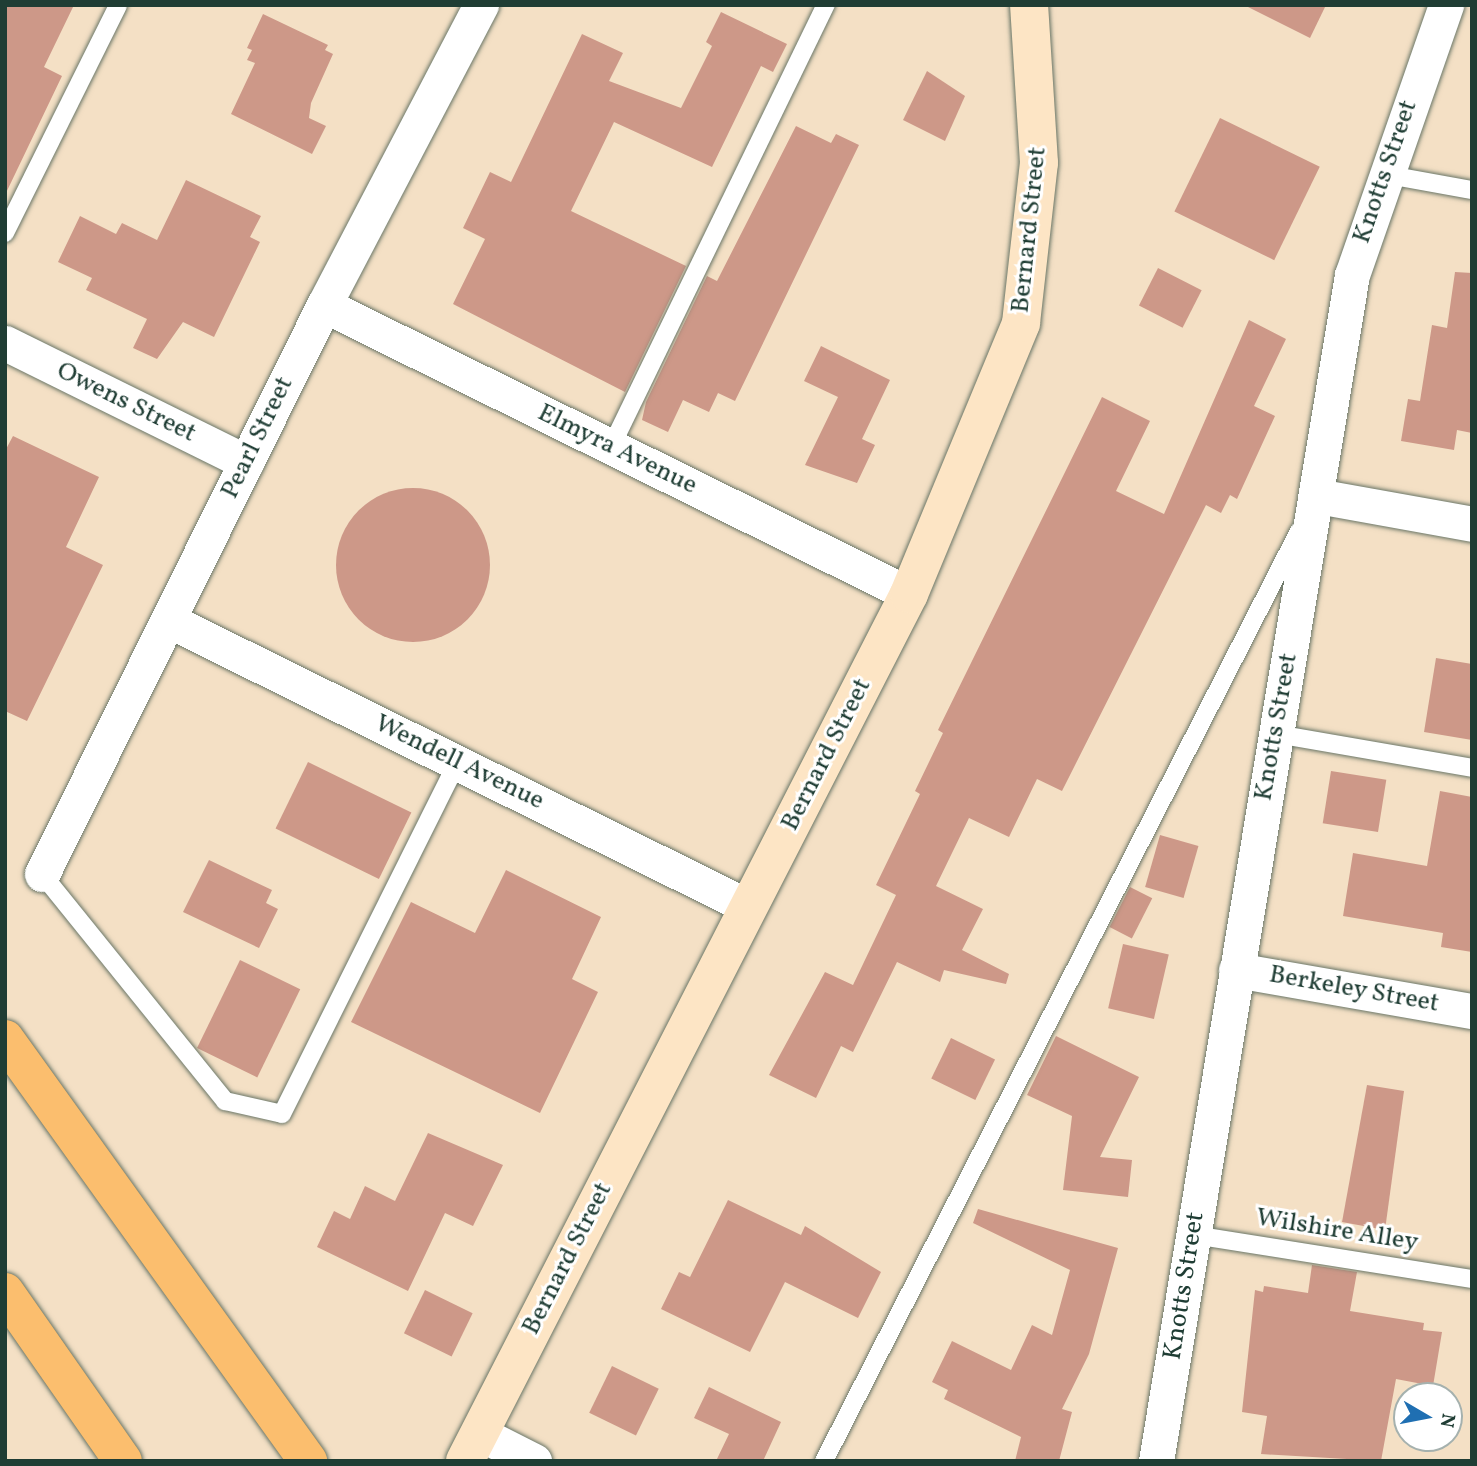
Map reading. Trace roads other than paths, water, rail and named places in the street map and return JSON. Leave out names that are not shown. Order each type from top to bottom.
[{"type":"highway","points":[[5,1039],[308,1461]]},
{"type":"highway","points":[[5,1292],[124,1461]]},
{"type":"street","name":"Pearl Street","points":[[42,874],[324,305],[481,5]]},
{"type":"street","name":"Bernard Street","points":[[472,1447],[909,594],[1021,323],[1039,163],[1029,5]]},
{"type":"street","name":"Knotts Street","points":[[1156,1461],[1352,275],[1383,174],[1446,5]]},
{"type":"street","name":"Elmyra Avenue","points":[[324,305],[909,594]]},
{"type":"street","name":"Owens Street","points":[[5,343],[246,462]]},
{"type":"street","points":[[1317,496],[1472,524]]},
{"type":"street","name":"Wendell Avenue","points":[[168,620],[749,907]]},
{"type":"street","name":"Berkeley Street","points":[[1236,970],[1472,1011]]},
{"type":"street","points":[[472,1447],[534,1461]]},
{"type":"lane","points":[[5,233],[118,5]]},
{"type":"lane","points":[[611,447],[826,5]]},
{"type":"lane","points":[[1383,174],[1472,190]]},
{"type":"lane","points":[[824,1461],[1317,496]]},
{"type":"lane","points":[[1276,734],[1472,768]]},
{"type":"lane","points":[[42,874],[225,1101],[282,1114],[457,763]]},
{"type":"lane","name":"Wilshire Alley","points":[[1194,1235],[1472,1279]]}]
